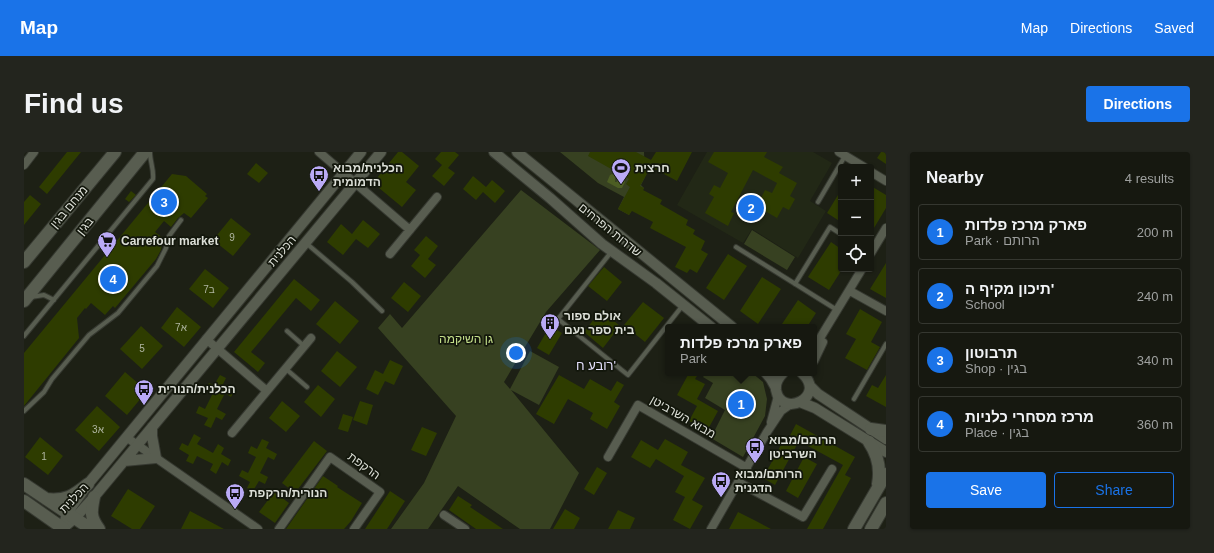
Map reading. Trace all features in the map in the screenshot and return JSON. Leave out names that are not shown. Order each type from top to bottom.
[{"type":"main road","name":"מנחם בגין","points":[[24,262],[114,152]]},
{"type":"main road","name":"בגין","points":[[24,300],[145,152]]},
{"type":"main road","points":[[871,429],[886,431]]},
{"type":"main road","points":[[869,442],[877,454],[880,465],[877,489]]},
{"type":"main road","points":[[854,529],[886,474]]},
{"type":"main road","points":[[24,484],[91,529]]},
{"type":"main road","points":[[46,499],[65,499],[74,495],[88,484]]},
{"type":"main road","points":[[94,497],[92,515],[99,529]]},
{"type":"main road","points":[[24,501],[64,529]]},
{"type":"main road","points":[[871,529],[886,503]]},
{"type":"street","points":[[24,165],[34,152]]},
{"type":"street","points":[[320,152],[410,230]]},
{"type":"street","name":"הכלנית","points":[[64,529],[88,484],[361,152]]},
{"type":"street","name":"הכלנית","points":[[71,516],[94,497],[380,152]]},
{"type":"street","name":"שדרות הפרחים","points":[[494,152],[612,251],[656,283],[707,324]]},
{"type":"street","name":"שדרות הפרחים","points":[[517,152],[728,324]]},
{"type":"street","points":[[843,154],[859,164]]},
{"type":"street","points":[[874,174],[886,181]]},
{"type":"street","points":[[390,254],[437,197]]},
{"type":"street","points":[[874,247],[886,228]]},
{"type":"street","points":[[817,343],[860,272]]},
{"type":"street","points":[[850,290],[886,311]]},
{"type":"street","points":[[817,354],[837,311]]},
{"type":"street","points":[[232,433],[311,338]]},
{"type":"street","points":[[206,339],[267,391]]},
{"type":"street","points":[[768,376],[777,392],[784,401],[815,408],[886,452]]},
{"type":"street","points":[[767,432],[777,392],[778,380],[781,376]]},
{"type":"street","points":[[711,529],[767,432],[781,411],[807,396],[808,378]]},
{"type":"street","points":[[808,378],[818,394],[886,439]]},
{"type":"street","name":"מבוא השרביטן","points":[[608,457],[638,405],[747,468]]},
{"type":"street","points":[[152,427],[152,440],[156,458]]},
{"type":"street","points":[[126,437],[258,529]]},
{"type":"street","name":"הרקפת","points":[[279,529],[330,457],[380,492],[354,529]]},
{"type":"street","points":[[124,461],[156,458]]},
{"type":"street","points":[[738,482],[803,517],[832,469]]},
{"type":"street","points":[[444,516],[465,529]]},
{"type":"lane","points":[[24,336],[152,179],[153,170],[150,162],[150,152]]},
{"type":"lane","points":[[818,202],[843,154]]},
{"type":"lane","points":[[24,411],[44,392],[52,379],[89,335],[118,313],[157,266],[166,248],[169,236],[181,220]]},
{"type":"lane","points":[[795,284],[830,227],[838,232]]},
{"type":"lane","points":[[305,243],[352,282],[382,311]]},
{"type":"lane","points":[[736,247],[837,311]]},
{"type":"lane","points":[[612,251],[558,320],[628,375],[665,327]]},
{"type":"lane","points":[[24,300],[40,295],[44,295],[54,300]]},
{"type":"lane","points":[[668,324],[683,304]]},
{"type":"lane","points":[[287,331],[304,346]]},
{"type":"lane","points":[[854,399],[886,344]]},
{"type":"lane","points":[[285,369],[307,387]]},
{"type":"shaded area","points":[[707,152],[813,152],[832,163],[810,201],[826,211],[798,258],[752,229],[743,243],[677,205]]},
{"type":"shaded area","points":[[612,174],[615,176],[615,182],[617,182],[619,178],[624,180],[625,182],[622,188],[618,188],[607,182]]},
{"type":"green space","name":"חרצית","points":[[560,152],[644,152],[645,177],[641,185],[644,188],[629,215],[618,209],[624,197],[598,183]]},
{"type":"green space","name":"גן השיקמה","points":[[521,190],[600,250],[546,312],[504,382],[510,389],[530,351],[559,367],[539,405],[511,390],[579,473],[550,529],[520,529],[458,486],[428,529],[391,529],[424,483],[456,416],[378,328],[390,314],[402,328]]},
{"type":"green space","points":[[752,230],[795,257],[787,270],[744,244]]},
{"type":"green space","points":[[756,376],[763,382],[767,399],[765,416],[743,457],[711,438],[725,410],[705,398],[713,383],[703,377]]},
{"type":"building","points":[[67,152],[81,152],[47,194],[39,187]]},
{"type":"building","points":[[398,152],[402,152],[419,166],[406,182],[416,190],[402,207],[373,183]]},
{"type":"building","points":[[441,152],[455,152],[459,155],[448,168],[455,173],[444,186],[432,176],[442,165],[435,159]]},
{"type":"building","points":[[590,152],[636,152],[651,160],[656,152],[692,152],[677,181],[651,167],[640,186],[644,188],[643,190],[662,200],[660,204],[688,220],[686,225],[695,230],[693,234],[705,241],[701,250],[708,254],[697,273],[690,269],[687,273],[675,267],[686,247],[650,228],[653,222],[632,211],[629,215],[618,209],[630,187],[626,184],[629,179],[588,156]]},
{"type":"building","points":[[714,152],[767,152],[764,157],[783,167],[779,173],[797,183],[790,196],[795,199],[789,210],[783,207],[777,218],[760,208],[764,199],[761,198],[765,190],[772,193],[777,183],[753,170],[731,212],[734,213],[728,226],[705,213],[714,197],[709,194],[714,185],[720,188],[728,173],[708,162]]},
{"type":"building","points":[[881,152],[886,152],[886,164],[877,158]]},
{"type":"building","points":[[256,163],[268,173],[259,183],[247,174]]},
{"type":"building","points":[[172,174],[186,176],[207,194],[205,196],[208,198],[191,218],[184,213],[171,227],[164,221],[155,232],[163,238],[161,250],[156,259],[115,308],[113,306],[105,315],[91,303],[86,309],[85,308],[77,318],[79,338],[24,406],[24,353]]},
{"type":"building","points":[[473,176],[486,187],[492,180],[505,191],[495,203],[483,192],[476,200],[463,189]]},
{"type":"building","points":[[874,188],[886,195],[886,208],[874,228]]},
{"type":"building","points":[[131,191],[136,195],[129,202],[125,199]]},
{"type":"building","points":[[30,195],[41,204],[24,225],[24,202]]},
{"type":"building","points":[[838,195],[838,220],[827,213]]},
{"type":"building","points":[[231,218],[251,234],[233,256],[213,240]]},
{"type":"building","points":[[363,220],[380,234],[368,248],[356,239],[343,255],[327,242],[341,224],[352,234]]},
{"type":"building","points":[[426,236],[438,246],[428,259],[436,265],[425,278],[411,266],[420,255],[414,250]]},
{"type":"building","points":[[831,242],[838,247],[838,272],[840,272],[829,290],[808,277]]},
{"type":"building","points":[[728,254],[747,266],[724,300],[706,288]]},
{"type":"building","points":[[886,263],[886,298],[870,289]]},
{"type":"building","points":[[604,267],[622,282],[607,301],[588,286]]},
{"type":"building","points":[[205,269],[229,288],[213,308],[189,289]]},
{"type":"building","points":[[762,277],[781,289],[758,324],[740,311]]},
{"type":"building","points":[[294,279],[320,300],[311,311],[296,298],[251,352],[265,363],[258,372],[234,352]]},
{"type":"building","points":[[404,282],[421,296],[408,312],[391,298]]},
{"type":"building","points":[[798,300],[816,313],[809,324],[782,324]]},
{"type":"building","points":[[335,301],[359,321],[340,344],[316,324]]},
{"type":"building","points":[[643,302],[664,318],[645,342],[624,325]]},
{"type":"building","points":[[177,307],[201,327],[184,347],[161,328]]},
{"type":"building","points":[[860,309],[882,322],[871,342],[880,347],[867,370],[845,358],[856,339],[846,334]]},
{"type":"building","points":[[601,310],[620,326],[603,348],[584,332]]},
{"type":"building","points":[[141,326],[163,346],[142,369],[120,349]]},
{"type":"building","name":"אולם ספור בית ספר נעם","points":[[550,326],[562,333],[549,355],[537,348]]},
{"type":"building","points":[[337,351],[357,367],[340,387],[321,371]]},
{"type":"building","points":[[390,360],[403,366],[394,385],[385,381],[378,395],[366,389],[375,370],[383,374]]},
{"type":"building","points":[[125,372],[147,391],[127,415],[105,396]]},
{"type":"building","points":[[220,375],[226,378],[223,384],[235,390],[231,397],[225,393],[217,409],[226,414],[222,420],[216,417],[211,428],[204,425],[208,418],[196,413],[199,406],[205,409],[213,393],[205,389],[209,383],[214,385]]},
{"type":"building","points":[[559,375],[584,389],[590,379],[611,391],[617,381],[624,385],[614,402],[620,406],[607,429],[590,419],[593,413],[568,399],[554,424],[536,414]]},
{"type":"building","points":[[886,375],[886,407],[866,396],[872,385],[878,388]]},
{"type":"building","points":[[687,376],[697,376],[695,379],[705,384],[697,399],[718,411],[707,431],[689,421],[697,406],[677,395]]},
{"type":"building","points":[[318,385],[335,399],[321,417],[304,402]]},
{"type":"building","points":[[282,401],[300,416],[286,432],[269,418]]},
{"type":"building","points":[[360,401],[373,405],[367,425],[353,420]]},
{"type":"building","points":[[97,406],[120,427],[99,451],[75,430]]},
{"type":"building","points":[[343,414],[353,417],[348,432],[338,429]]},
{"type":"building","points":[[796,424],[855,457],[845,475],[851,478],[823,529],[807,529],[843,465],[799,441],[775,485],[763,478],[782,443],[785,445]]},
{"type":"building","points":[[422,427],[437,433],[426,456],[411,450]]},
{"type":"building","points":[[194,434],[201,438],[197,444],[213,453],[218,444],[224,448],[221,454],[231,460],[228,466],[222,462],[216,474],[210,470],[213,464],[197,456],[193,464],[186,461],[189,455],[179,449],[182,443],[188,446]]},
{"type":"building","points":[[40,437],[63,456],[48,475],[25,457]]},
{"type":"building","points":[[262,439],[269,442],[266,448],[277,454],[274,460],[268,457],[260,473],[268,477],[265,484],[259,481],[253,491],[247,488],[250,482],[239,476],[242,470],[248,473],[256,457],[248,453],[251,446],[257,449]]},
{"type":"building","points":[[665,439],[688,452],[681,465],[705,478],[692,500],[703,506],[690,529],[673,520],[685,497],[675,492],[684,476],[656,459],[650,468],[631,457],[641,440],[658,450]]},
{"type":"building","points":[[314,441],[327,451],[295,493],[282,483]]},
{"type":"building","points":[[804,457],[817,464],[798,498],[786,491]]},
{"type":"building","points":[[597,467],[607,473],[594,495],[584,489]]},
{"type":"building","points":[[323,476],[362,503],[351,521],[344,529],[286,529]]},
{"type":"building","points":[[128,489],[155,506],[140,529],[132,529],[111,516]]},
{"type":"building","points":[[390,491],[405,501],[387,529],[365,529]]},
{"type":"building","points":[[274,492],[289,503],[275,523],[259,512]]},
{"type":"building","points":[[458,496],[472,505],[470,507],[503,529],[476,529],[449,510]]},
{"type":"building","points":[[565,509],[580,518],[574,529],[553,529]]},
{"type":"building","points":[[618,510],[635,518],[630,529],[608,529]]},
{"type":"building","points":[[190,511],[224,529],[181,529]]},
{"type":"building","points":[[738,512],[756,521],[771,529],[729,529]]},
{"type":"place","name":"חרצית","points":[[621,185]]},
{"type":"place","name":"הכלנית/מבוא הדמומית","points":[[319,192]]},
{"type":"place","name":"תרבוטון","points":[[164,202]]},
{"type":"place","name":"תיכון מקיף ה'","points":[[751,208]]},
{"type":"place","name":"Carrefour market","points":[[107,258]]},
{"type":"place","name":"מרכז מסחרי כלניות","points":[[113,279]]},
{"type":"place","name":"אולם ספור בית ספר נעם","points":[[550,340]]},
{"type":"place","name":"פארק מרכז פלדות","points":[[741,404]]},
{"type":"place","name":"הכלנית/הנורית","points":[[144,406]]},
{"type":"place","name":"הרותם/מבוא השרביטן","points":[[755,464]]},
{"type":"place","name":"הרותם/מבוא הדגנית","points":[[721,498]]},
{"type":"place","name":"הנורית/הרקפת","points":[[235,510]]},
{"type":"district","name":"רובע ח'","points":[[596,365]]}]
